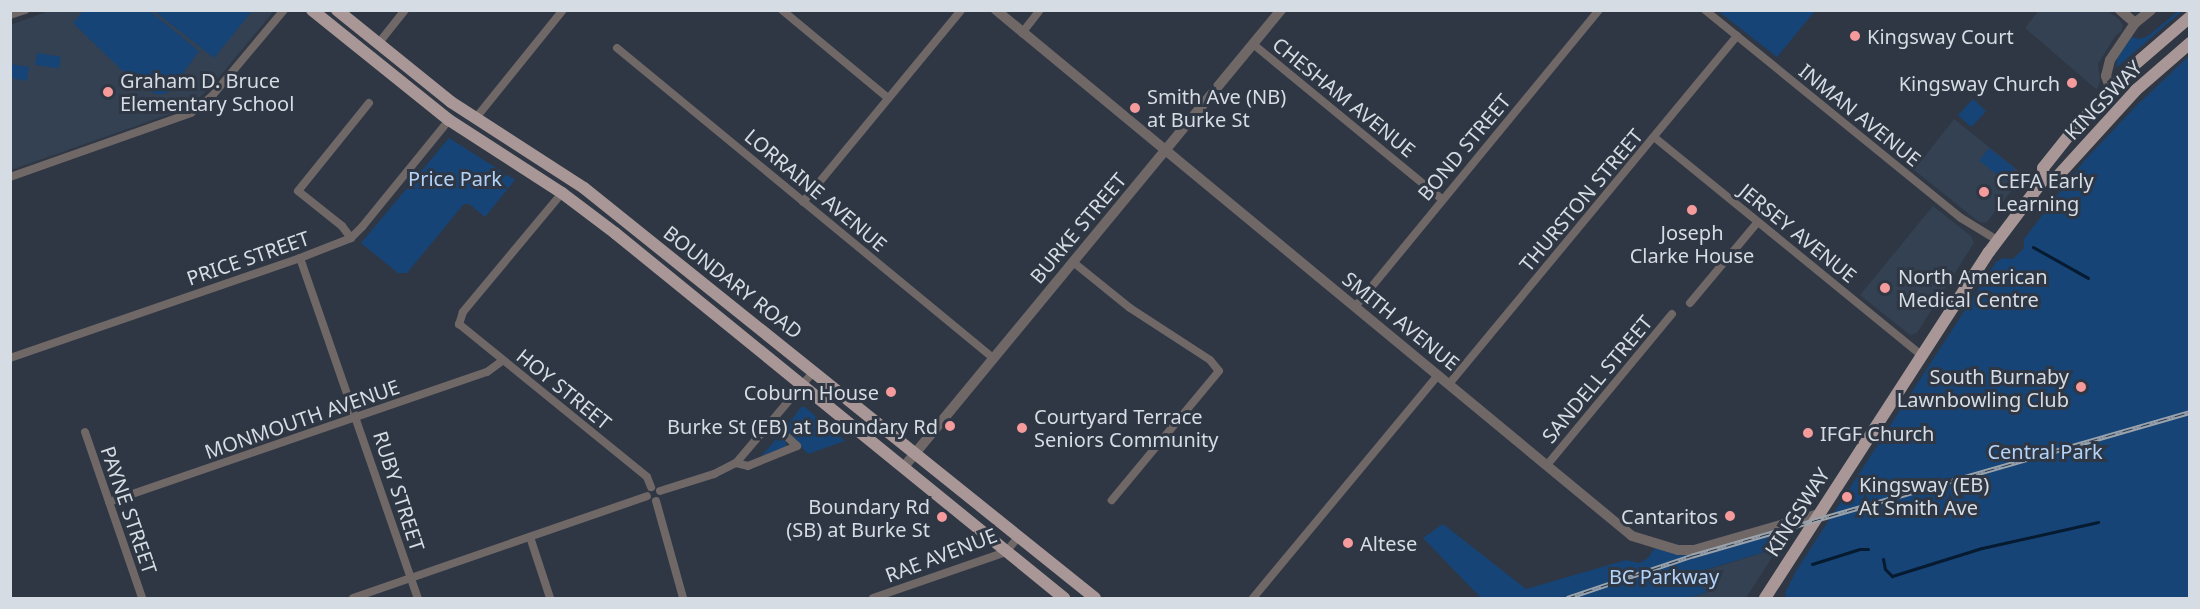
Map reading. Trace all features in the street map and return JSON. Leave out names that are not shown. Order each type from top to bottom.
[{"type":"main road","name":"BOUNDARY ROAD","points":[[312,10],[449,120],[562,194],[615,233],[1064,598]]},
{"type":"main road","name":"BOUNDARY ROAD","points":[[337,10],[475,119],[523,147],[584,188],[814,370],[1095,598]]},
{"type":"main road","name":"KINGSWAY","points":[[1765,598],[1997,240],[2044,179],[2043,168],[2074,129],[2111,90],[2190,17]]},
{"type":"main road","name":"KINGSWAY","points":[[2044,179],[2056,178],[2136,90],[2190,43]]},
{"type":"main road","points":[[449,120],[460,119],[479,130],[501,136]]},
{"type":"street","points":[[10,15],[25,10]]},
{"type":"street","points":[[10,177],[191,113],[212,96],[284,10]]},
{"type":"street","points":[[378,44],[405,10]]},
{"type":"street","points":[[475,119],[563,10]]},
{"type":"street","points":[[782,10],[888,98]]},
{"type":"street","points":[[803,202],[961,10]]},
{"type":"street","name":"SMITH AVENUE","points":[[996,10],[1632,536],[1678,549],[1694,550],[1819,514]]},
{"type":"street","points":[[1022,33],[1040,10]]},
{"type":"street","name":"BURKE STREET","points":[[903,468],[1281,10]]},
{"type":"street","name":"BOND STREET","points":[[1355,307],[1442,198],[1599,10]]},
{"type":"street","name":"INMAN AVENUE","points":[[1706,10],[1961,218],[1997,240]]},
{"type":"street","points":[[2120,10],[2135,23]]},
{"type":"street","points":[[2111,90],[2106,76],[2110,60],[2135,23],[2151,10]]},
{"type":"street","name":"THURSTON STREET","points":[[1449,384],[1737,36]]},
{"type":"street","name":"CHESHAM AVENUE","points":[[1253,44],[1442,198]]},
{"type":"street","name":"LORRAINE AVENUE","points":[[617,48],[993,358]]},
{"type":"street","points":[[351,238],[342,226],[298,190],[369,103]]},
{"type":"street","name":"PRICE STREET","points":[[10,358],[300,258],[351,238],[363,227],[449,120]]},
{"type":"street","name":"JERSEY AVENUE","points":[[1654,137],[1921,355]]},
{"type":"street","name":"HOY STREET","points":[[562,194],[460,315],[458,321],[461,327],[646,477],[651,488]]},
{"type":"street","points":[[1690,303],[1757,223]]},
{"type":"street","name":"RUBY STREET","points":[[300,258],[418,598]]},
{"type":"street","points":[[1073,262],[1122,302],[1210,360],[1218,371],[1112,500]]},
{"type":"street","name":"SANDELL STREET","points":[[1547,465],[1672,314]]},
{"type":"street","name":"MONMOUTH AVENUE","points":[[109,502],[487,372],[502,361]]},
{"type":"street","points":[[353,598],[647,496],[651,488],[660,491],[714,474],[736,463],[814,370]]},
{"type":"street","points":[[1252,598],[1438,375]]},
{"type":"street","points":[[736,463],[748,466],[797,446],[771,423]]},
{"type":"street","name":"PAYNE STREET","points":[[85,432],[142,598]]},
{"type":"street","points":[[656,501],[661,496],[660,491]]},
{"type":"street","points":[[647,496],[651,501],[656,501]]},
{"type":"street","points":[[656,501],[683,598]]},
{"type":"street","points":[[530,537],[550,598]]},
{"type":"street","name":"RAE AVENUE","points":[[873,598],[1006,552],[1018,537]]},
{"type":"shaded area","points":[[2039,10],[2108,11],[2120,20],[2123,26],[2121,32],[2116,35],[2098,64],[2100,80],[2097,90],[2025,28]]},
{"type":"shaded area","name":"Graham D. Bruce Elementary School","points":[[49,11],[274,11],[210,88],[187,108],[11,170],[10,25]]},
{"type":"shaded area","points":[[1954,119],[2024,175],[1986,223],[1979,222],[1914,170]]},
{"type":"shaded area","points":[[1933,206],[1971,236],[1974,243],[1917,333],[1910,335],[1860,295]]},
{"type":"shaded area","points":[[1778,548],[1746,598],[1689,598],[1708,592],[1687,576]]},
{"type":"green space","points":[[83,11],[150,11],[199,51],[171,90],[164,94],[156,94],[130,78],[73,23]]},
{"type":"green space","points":[[154,11],[252,11],[214,58]]},
{"type":"green space","points":[[1718,11],[1815,11],[1777,57]]},
{"type":"green space","points":[[2178,11],[2182,11],[2115,69],[2118,57],[2132,37],[2139,39],[2148,36]]},
{"type":"green space","points":[[37,53],[61,57],[59,69],[35,65]]},
{"type":"green space","name":"Central Park","points":[[2189,56],[2189,598],[1787,598],[1785,593],[1796,571],[1996,262],[2003,258],[2013,259],[2024,248],[2024,239],[2083,162],[2137,105]]},
{"type":"green space","points":[[10,64],[29,67],[27,81],[11,78]]},
{"type":"green space","points":[[1973,99],[1986,111],[1971,127],[1958,115]]},
{"type":"green space","name":"Price Park","points":[[449,138],[515,180],[485,217],[469,204],[464,204],[407,273],[398,273],[361,243]]},
{"type":"green space","points":[[1989,148],[2015,168],[2005,181],[1979,161]]},
{"type":"green space","points":[[801,407],[805,407],[845,441],[808,454],[785,429]]},
{"type":"green space","points":[[779,436],[786,442],[786,447],[761,456]]},
{"type":"green space","name":"BC Parkway","points":[[1443,524],[1526,589],[1626,560],[1639,563],[1647,559],[1655,548],[1667,551],[1791,528],[1778,548],[1688,575],[1708,592],[1689,598],[1481,598],[1423,538]]},
{"type":"waterway","points":[[2033,247],[2088,278]]},
{"type":"waterway","points":[[1883,559],[1885,569],[1892,576],[1982,548],[2098,522]]},
{"type":"waterway","points":[[1812,564],[1860,549],[1868,549]]},
{"type":"railway","points":[[1567,598],[1691,556],[2190,412]]},
{"type":"place","name":"Kingsway Court","points":[[1855,36]]},
{"type":"place","name":"Kingsway Church","points":[[2072,83]]},
{"type":"place","name":"Graham D. Bruce Elementary School","points":[[108,92]]},
{"type":"place","name":"Smith Ave (NB) at Burke St","points":[[1135,108]]},
{"type":"place","name":"CEFA Early Learning","points":[[1984,192]]},
{"type":"place","name":"Joseph Clarke House","points":[[1692,210]]},
{"type":"place","name":"North American Medical Centre","points":[[1885,288]]},
{"type":"place","name":"South Burnaby Lawnbowling Club","points":[[2081,387]]},
{"type":"place","name":"Coburn House","points":[[891,392]]},
{"type":"place","name":"Burke St (EB) at Boundary Rd","points":[[950,426]]},
{"type":"place","name":"Courtyard Terrace Seniors Community","points":[[1022,428]]},
{"type":"place","name":"IFGF Church","points":[[1808,433]]},
{"type":"place","name":"Kingsway (EB) At Smith Ave","points":[[1847,497]]},
{"type":"place","name":"Cantaritos","points":[[1730,516]]},
{"type":"place","name":"Boundary Rd (SB) at Burke St","points":[[942,517]]},
{"type":"place","name":"Altese","points":[[1348,543]]}]
